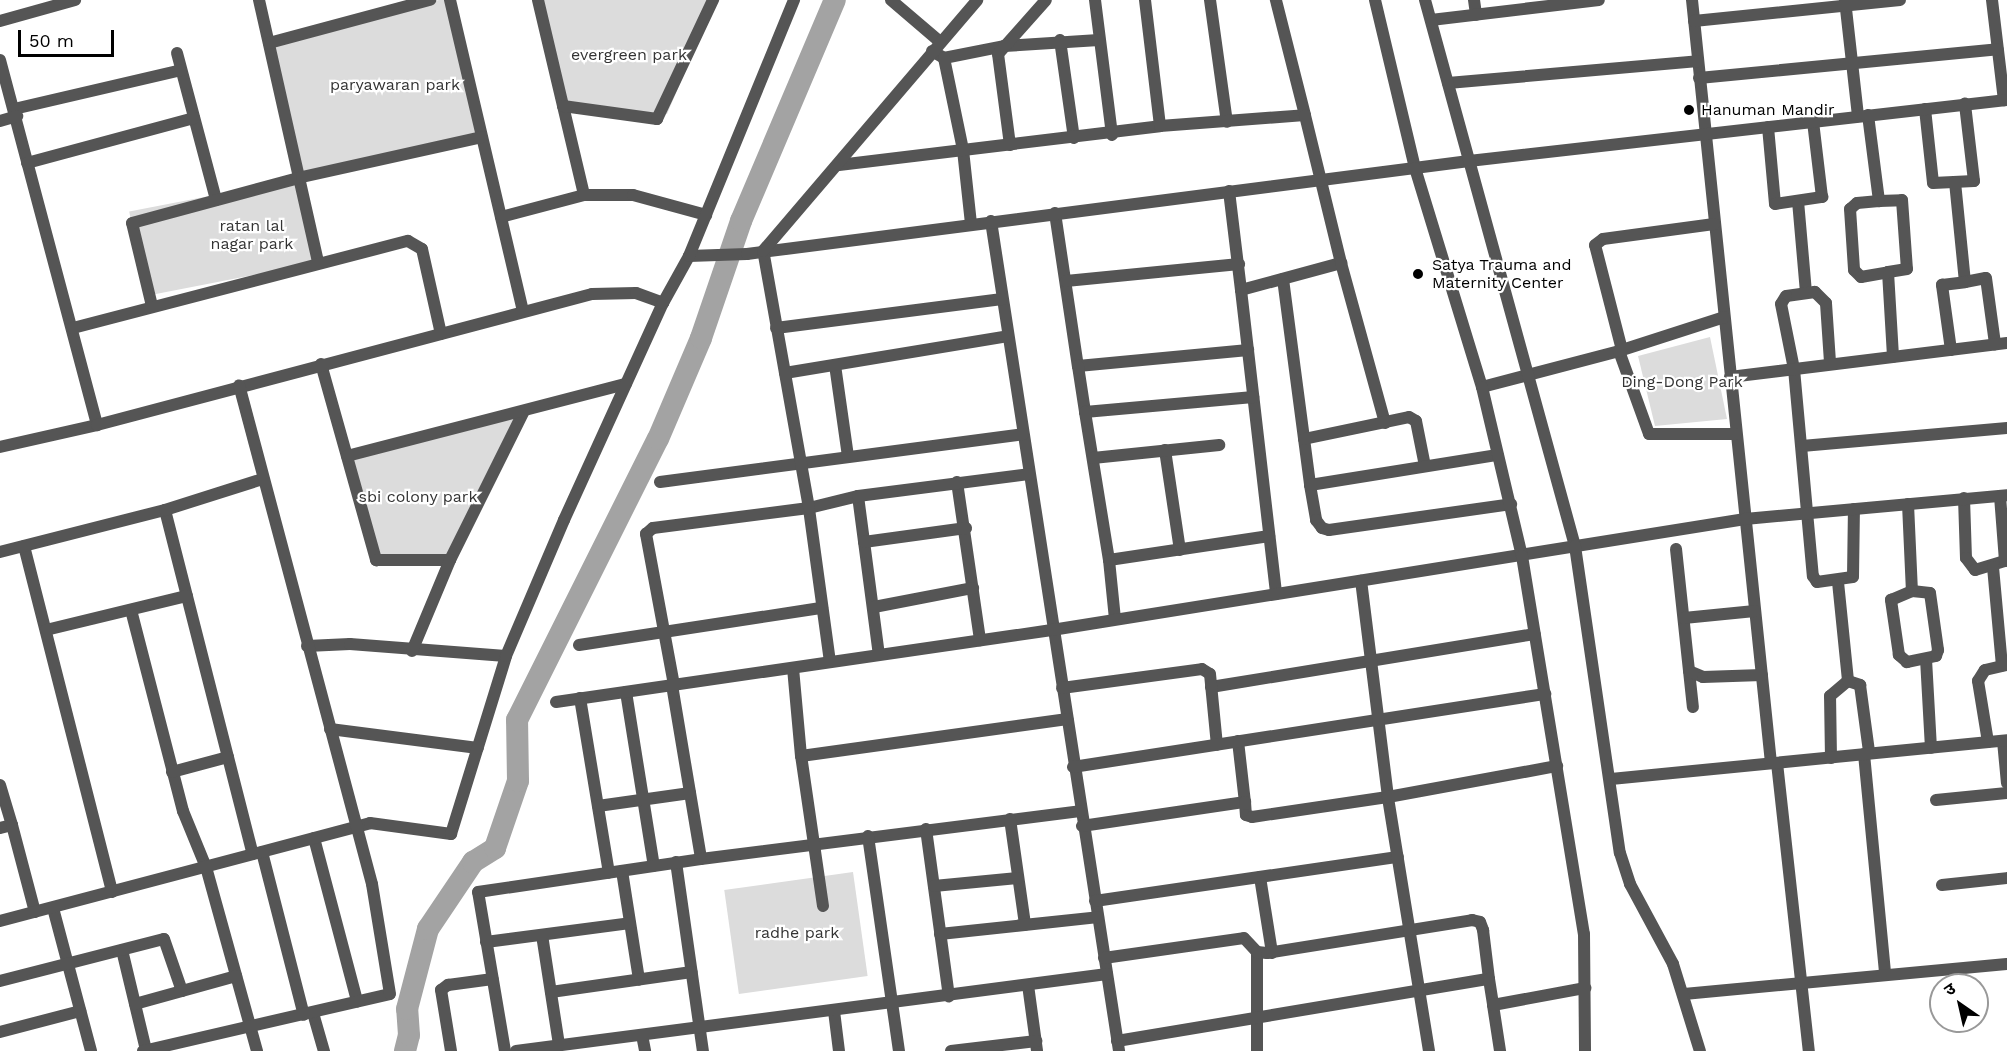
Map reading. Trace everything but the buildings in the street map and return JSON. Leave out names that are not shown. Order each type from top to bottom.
[{"type":"street","points":[[0,21],[75,0]]},
{"type":"street","points":[[259,0],[302,177],[318,262]]},
{"type":"street","points":[[269,43],[430,0]]},
{"type":"street","points":[[450,0],[523,311]]},
{"type":"street","points":[[538,0],[584,195]]},
{"type":"street","points":[[563,106],[657,119],[713,0]]},
{"type":"street","points":[[0,921],[370,824],[451,834],[506,656],[663,303],[689,256],[794,0]]},
{"type":"street","points":[[763,250],[839,165],[935,46],[977,0]]},
{"type":"street","points":[[1010,145],[998,54],[1046,0]]},
{"type":"street","points":[[1095,0],[1112,135]]},
{"type":"street","points":[[1145,0],[1161,126]]},
{"type":"street","points":[[1210,0],[1227,122]]},
{"type":"street","points":[[1276,0],[1323,180],[1341,263],[1385,423]]},
{"type":"street","points":[[1375,0],[1415,168],[1482,387],[1522,556],[1584,934],[1585,1051]]},
{"type":"street","points":[[1425,0],[1575,546],[1623,864],[1684,994],[1700,1051]]},
{"type":"street","points":[[1474,0],[1476,15]]},
{"type":"street","points":[[1431,20],[1476,15],[1525,4],[1599,0]]},
{"type":"street","points":[[1692,0],[1762,675],[1809,1051]]},
{"type":"street","points":[[1694,21],[1846,3],[1900,0]]},
{"type":"street","points":[[689,256],[747,254],[763,250],[1469,161],[2005,100],[1998,49],[2002,31],[1992,0]]},
{"type":"street","points":[[895,1],[945,58],[963,150],[971,224]]},
{"type":"street","points":[[1846,3],[1853,63],[1879,201]]},
{"type":"street","points":[[945,58],[1004,46],[1060,40],[1099,40]]},
{"type":"street","points":[[1060,40],[1074,138]]},
{"type":"street","points":[[1699,78],[1998,49]]},
{"type":"street","points":[[177,54],[216,200]]},
{"type":"street","points":[[0,60],[16,112],[27,163],[73,328],[97,425]]},
{"type":"street","points":[[1448,82],[1698,61]]},
{"type":"street","points":[[0,121],[16,112],[182,70]]},
{"type":"street","points":[[1925,109],[1933,183],[1974,180],[1965,104]]},
{"type":"street","points":[[839,165],[1112,135],[1161,126],[1305,115]]},
{"type":"street","points":[[27,163],[194,118]]},
{"type":"street","points":[[1768,126],[1775,204],[1822,197],[1813,122]]},
{"type":"street","points":[[152,306],[132,223],[302,177],[482,137]]},
{"type":"street","points":[[1955,182],[1965,282]]},
{"type":"street","points":[[1229,191],[1276,594]]},
{"type":"street","points":[[501,217],[584,195],[633,195],[706,215]]},
{"type":"street","points":[[1902,200],[1907,269],[1861,277],[1854,270],[1850,209],[1857,203],[1879,201],[1902,200]]},
{"type":"street","points":[[1798,201],[1806,293]]},
{"type":"street","points":[[1054,213],[1109,560],[1115,620]]},
{"type":"street","points":[[991,221],[1082,826],[1118,1046],[1256,1018],[1489,979]]},
{"type":"street","points":[[1714,224],[1594,241],[1620,350],[1649,434],[1736,434]]},
{"type":"street","points":[[73,328],[318,262],[408,241],[422,249],[441,334]]},
{"type":"street","points":[[763,250],[809,508],[830,662]]},
{"type":"street","points":[[1240,290],[1341,263]]},
{"type":"street","points":[[1066,281],[1239,264]]},
{"type":"street","points":[[1888,272],[1893,357]]},
{"type":"street","points":[[1730,376],[1794,369],[1830,362],[1893,357],[1951,350],[2001,343],[1986,278],[1942,285],[1951,350]]},
{"type":"street","points":[[1283,279],[1316,520],[1329,530],[1511,504]]},
{"type":"street","points":[[0,447],[97,425],[239,385],[592,294],[619,292],[663,303]]},
{"type":"street","points":[[1830,362],[1826,303],[1815,292],[1786,296],[1781,304],[1794,369],[1813,576],[1817,582],[1838,582],[1852,577],[1854,509]]},
{"type":"street","points":[[776,328],[1002,299]]},
{"type":"street","points":[[1482,387],[1620,350],[1724,317]]},
{"type":"street","points":[[785,373],[1008,336]]},
{"type":"street","points":[[1078,366],[1248,350]]},
{"type":"street","points":[[321,364],[376,560],[450,560]]},
{"type":"street","points":[[835,365],[848,456]]},
{"type":"street","points":[[347,456],[523,413],[626,384]]},
{"type":"street","points":[[122,950],[144,1051],[208,1034],[250,1028],[390,994],[372,884],[239,385]]},
{"type":"street","points":[[1085,412],[1253,398]]},
{"type":"street","points":[[412,651],[450,560],[523,413]]},
{"type":"street","points":[[1304,439],[1405,417],[1416,421],[1425,466]]},
{"type":"street","points":[[1802,446],[2007,428]]},
{"type":"street","points":[[660,482],[1023,434]]},
{"type":"street","points":[[1093,458],[1219,445]]},
{"type":"street","points":[[1165,450],[1180,549]]},
{"type":"street","points":[[1310,486],[1498,455]]},
{"type":"street","points":[[701,859],[673,685],[644,538],[647,532],[809,508],[858,496],[1029,474]]},
{"type":"street","points":[[0,552],[165,510],[263,479]]},
{"type":"street","points":[[957,482],[966,528],[980,640]]},
{"type":"street","points":[[858,496],[879,655]]},
{"type":"street","points":[[556,702],[1052,630],[1745,519],[1964,498],[2004,496],[2005,561],[1993,567],[1975,570],[1966,562],[1964,498]]},
{"type":"street","points":[[1908,504],[1912,591]]},
{"type":"street","points":[[165,510],[228,757],[309,1014],[324,1051]]},
{"type":"street","points":[[864,542],[966,528]]},
{"type":"street","points":[[1109,560],[1269,536]]},
{"type":"street","points":[[24,546],[112,892]]},
{"type":"street","points":[[1676,549],[1693,707]]},
{"type":"street","points":[[1988,742],[1978,681],[1981,672],[2004,666],[1993,567]]},
{"type":"street","points":[[1360,581],[1388,797],[1429,1051]]},
{"type":"street","points":[[1838,582],[1848,681]]},
{"type":"street","points":[[874,607],[973,588]]},
{"type":"street","points":[[1928,590],[1932,598],[1938,650],[1936,656],[1906,662],[1899,655],[1891,600],[1912,591],[1928,590]]},
{"type":"street","points":[[46,630],[187,596]]},
{"type":"street","points":[[579,645],[822,608]]},
{"type":"street","points":[[130,610],[183,811],[206,867],[257,1051]]},
{"type":"street","points":[[1683,618],[1755,611]]},
{"type":"street","points":[[1211,687],[1535,634]]},
{"type":"street","points":[[307,646],[350,644],[412,651],[506,656]]},
{"type":"street","points":[[1926,659],[1931,748]]},
{"type":"street","points":[[793,668],[801,756],[824,906]]},
{"type":"street","points":[[1062,688],[1202,669],[1210,674],[1217,745]]},
{"type":"street","points":[[1689,671],[1703,677],[1762,675]]},
{"type":"street","points":[[1848,681],[1860,685],[1885,973]]},
{"type":"street","points":[[1831,758],[1830,696],[1848,681]]},
{"type":"street","points":[[626,692],[654,866]]},
{"type":"street","points":[[1073,767],[1545,694]]},
{"type":"street","points":[[580,698],[598,806],[630,923],[639,980]]},
{"type":"street","points":[[801,756],[1067,719]]},
{"type":"street","points":[[330,729],[478,748]]},
{"type":"street","points":[[1238,741],[1246,815],[1252,817],[1388,797],[1557,766]]},
{"type":"street","points":[[1611,779],[2005,741],[2007,783]]},
{"type":"street","points":[[172,772],[228,757]]},
{"type":"street","points":[[0,785],[6,826],[35,912]]},
{"type":"street","points":[[598,806],[690,793]]},
{"type":"street","points":[[1936,800],[2007,793]]},
{"type":"street","points":[[1082,826],[1245,802]]},
{"type":"street","points":[[505,1051],[477,892],[814,843],[1080,811]]},
{"type":"street","points":[[1010,819],[1025,925]]},
{"type":"street","points":[[926,829],[948,996]]},
{"type":"street","points":[[868,836],[899,1051]]},
{"type":"street","points":[[314,838],[357,1001]]},
{"type":"street","points":[[1095,901],[1398,857]]},
{"type":"street","points":[[676,862],[703,1051]]},
{"type":"street","points":[[1260,877],[1272,952]]},
{"type":"street","points":[[934,886],[1018,878]]},
{"type":"street","points":[[1942,885],[2007,878]]},
{"type":"street","points":[[53,908],[90,1051]]},
{"type":"street","points":[[940,934],[1098,917]]},
{"type":"street","points":[[1257,952],[1272,952],[1480,922],[1500,1051]]},
{"type":"street","points":[[486,942],[630,923]]},
{"type":"street","points":[[542,935],[558,1045]]},
{"type":"street","points":[[1104,958],[1244,938],[1257,952],[1257,1051]]},
{"type":"street","points":[[0,981],[164,939],[182,991]]},
{"type":"street","points":[[1684,994],[1885,973],[2007,964]]},
{"type":"street","points":[[550,992],[692,972]]},
{"type":"street","points":[[516,1051],[1107,975]]},
{"type":"street","points":[[135,1004],[236,976]]},
{"type":"street","points":[[451,1051],[441,990],[448,985],[493,979]]},
{"type":"street","points":[[951,1051],[1037,1046],[1028,985]]},
{"type":"street","points":[[1493,1005],[1585,988]]},
{"type":"street","points":[[0,1032],[80,1011]]},
{"type":"street","points":[[834,1011],[839,1051]]},
{"type":"street","points":[[642,1035],[645,1051]]},
{"type":"green space","name":"paryawaran park","points":[[439,0],[451,0],[484,139],[304,179],[271,45]]},
{"type":"green space","name":"evergreen park","points":[[540,0],[716,0],[667,114],[564,106]]},
{"type":"green space","name":"ratan lal nagar park","points":[[302,178],[318,262],[146,296],[129,212]]},
{"type":"green space","name":"Ding-Dong Park","points":[[1710,337],[1727,419],[1655,426],[1638,356]]},
{"type":"green space","name":"sbi colony park","points":[[518,412],[451,563],[376,563],[347,456]]},
{"type":"green space","name":"radhe park","points":[[853,872],[868,976],[739,994],[724,890]]},
{"type":"waterway","points":[[405,1051],[409,1035],[407,1009],[428,929],[473,862],[495,848],[518,781],[517,720],[658,439],[701,338],[741,221],[835,0]]},
{"type":"place","name":"Hanuman Mandir","points":[[1689,110]]},
{"type":"place","name":"Satya Trauma and Maternity Center","points":[[1418,274]]}]
